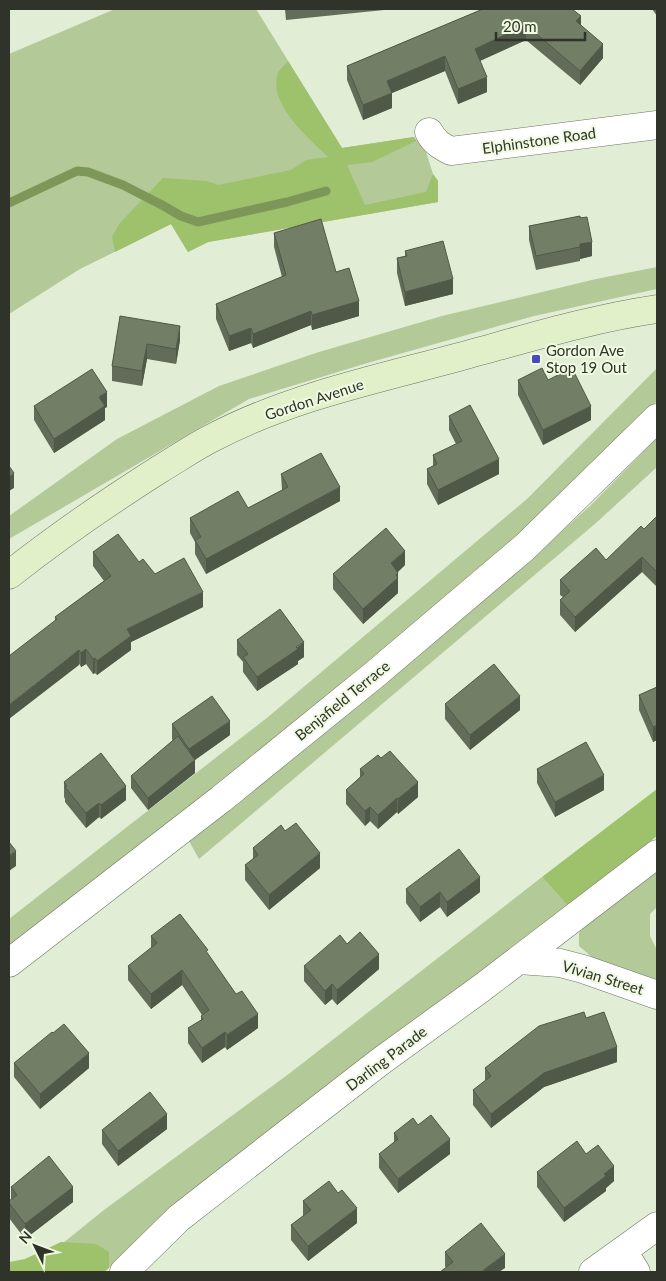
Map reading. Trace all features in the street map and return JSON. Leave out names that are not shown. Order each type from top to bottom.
[{"type":"street","name":"Elphinstone Road","points":[[429,132],[440,146],[451,151],[657,125]]},
{"type":"street","name":"Gordon Avenue","points":[[9,575],[50,543],[137,483],[211,438],[265,413],[326,392],[522,340],[622,314],[657,309]]},
{"type":"street","name":"Benjafield Terrace","points":[[9,963],[221,799],[396,656],[525,547],[657,418]]},
{"type":"street","name":"Darling Parade","points":[[124,1272],[179,1218],[381,1061],[519,960],[657,854]]},
{"type":"street","name":"Vivian Street","points":[[519,960],[553,962],[584,969],[657,995]]},
{"type":"street","points":[[593,1272],[630,1262],[657,1226]]},
{"type":"green space","points":[[115,9],[256,9],[342,148],[414,137],[426,152],[433,174],[438,181],[438,202],[208,242],[188,252],[171,224],[80,269],[9,314],[9,54]]},
{"type":"green space","points":[[288,61],[342,148],[414,137],[416,141],[372,162],[347,165],[365,205],[426,192],[433,174],[438,181],[438,202],[208,242],[188,252],[171,224],[115,252],[112,237],[119,224],[163,178],[207,181],[218,185],[291,170],[306,160],[328,157],[292,120],[278,96],[276,84],[278,73]]},
{"type":"green space","points":[[657,267],[657,289],[534,316],[249,399],[9,539],[9,516],[117,439],[219,386],[319,352],[442,316],[596,279]]},
{"type":"green space","points":[[657,368],[657,401],[613,447],[516,540],[190,808],[9,947],[9,919],[268,717],[527,499]]},
{"type":"green space","points":[[657,438],[657,467],[596,523],[199,859],[189,841],[500,587],[591,505]]},
{"type":"green space","points":[[657,789],[657,836],[567,905],[542,877]]},
{"type":"green space","points":[[657,870],[657,907],[650,914],[650,936],[657,950],[657,982],[593,958],[579,946],[579,933],[585,925]]},
{"type":"green space","points":[[542,877],[567,905],[329,1084],[241,1155],[104,1272],[27,1272],[104,1210],[290,1073]]},
{"type":"green space","points":[[61,1242],[96,1244],[109,1252],[109,1268],[104,1272],[9,1272],[9,1262],[25,1259]]},
{"type":"building","points":[[483,9],[572,9],[581,16],[576,21],[603,44],[580,71],[526,25],[475,49],[487,77],[458,89],[445,56],[387,81],[392,93],[363,105],[347,66]]},
{"type":"building","points":[[580,216],[580,218],[587,217],[592,242],[580,244],[580,247],[536,256],[529,226]]},
{"type":"building","points":[[321,219],[336,272],[349,268],[359,301],[312,315],[311,311],[253,334],[251,328],[229,336],[216,304],[286,275],[274,233]]},
{"type":"building","points":[[443,241],[453,279],[405,292],[397,258],[407,256],[405,251]]},
{"type":"building","points":[[120,316],[180,326],[176,349],[147,344],[142,371],[112,366]]},
{"type":"building","points":[[542,368],[548,380],[572,368],[591,406],[543,430],[518,380]]},
{"type":"building","points":[[92,369],[107,392],[99,397],[105,406],[54,439],[34,406]]},
{"type":"building","points":[[470,405],[499,459],[438,490],[427,469],[437,464],[433,455],[462,441],[449,416]]},
{"type":"building","points":[[321,453],[340,487],[206,559],[195,540],[201,537],[190,518],[238,491],[248,508],[288,487],[281,474]]},
{"type":"building","points":[[9,466],[14,473],[9,477]]},
{"type":"building","points":[[657,516],[657,572],[642,557],[575,617],[560,600],[570,591],[560,580],[596,548],[606,560],[641,526],[644,529]]},
{"type":"building","points":[[386,528],[405,551],[391,563],[398,573],[396,575],[398,578],[363,609],[333,574]]},
{"type":"building","points":[[118,534],[139,562],[143,559],[155,574],[184,558],[203,592],[127,629],[131,636],[97,661],[95,658],[93,659],[86,649],[81,653],[79,650],[9,705],[9,656],[57,619],[55,617],[111,576],[93,552]]},
{"type":"building","points":[[280,609],[304,642],[296,647],[298,649],[257,677],[243,657],[248,654],[237,640]]},
{"type":"building","points":[[494,664],[520,696],[470,735],[445,704]]},
{"type":"building","points":[[657,687],[657,725],[653,727],[639,695]]},
{"type":"building","points":[[212,696],[230,721],[189,749],[172,724]]},
{"type":"building","points":[[178,736],[195,760],[148,798],[131,776]]},
{"type":"building","points":[[586,742],[604,775],[555,802],[537,769]]},
{"type":"building","points":[[390,751],[418,782],[378,815],[370,807],[365,811],[346,790],[364,774],[360,769],[378,755],[381,758]]},
{"type":"building","points":[[101,753],[126,786],[101,805],[99,803],[86,813],[65,787],[67,786],[64,782]]},
{"type":"building","points":[[296,823],[320,853],[269,895],[245,865],[258,855],[253,848],[281,825],[285,831]]},
{"type":"building","points":[[9,842],[16,851],[9,856]]},
{"type":"building","points":[[459,849],[480,877],[447,902],[440,892],[420,907],[406,889]]},
{"type":"building","points":[[180,914],[208,950],[206,951],[236,994],[242,991],[258,1014],[227,1035],[225,1032],[202,1048],[188,1028],[203,1019],[201,1016],[209,1010],[182,970],[151,994],[128,966],[157,943],[151,936]]},
{"type":"building","points":[[360,932],[379,954],[337,990],[332,984],[325,991],[304,966],[340,935],[347,944]]},
{"type":"building","points":[[584,1012],[586,1018],[604,1012],[617,1047],[544,1073],[491,1114],[473,1090],[491,1076],[485,1068],[539,1026]]},
{"type":"building","points":[[64,1024],[89,1053],[40,1094],[14,1063]]},
{"type":"building","points":[[150,1092],[167,1114],[118,1151],[102,1130]]},
{"type":"building","points":[[431,1115],[450,1139],[398,1179],[379,1154],[398,1139],[394,1133],[413,1118],[418,1125]]},
{"type":"building","points":[[577,1141],[586,1154],[598,1145],[614,1166],[604,1174],[606,1176],[564,1208],[537,1172]]},
{"type":"building","points":[[49,1156],[73,1187],[25,1224],[9,1203],[17,1195],[11,1187]]},
{"type":"building","points":[[329,1181],[338,1193],[342,1190],[357,1208],[308,1246],[291,1225],[311,1210],[303,1201]]},
{"type":"building","points":[[481,1223],[505,1254],[481,1272],[440,1272],[453,1262],[445,1252]]},
{"type":"waterway","points":[[9,203],[77,171],[88,172],[123,185],[181,216],[198,222],[287,202],[326,191]]},
{"type":"place","name":"Gordon Ave Stop 19 Out","points":[[536,359]]}]
